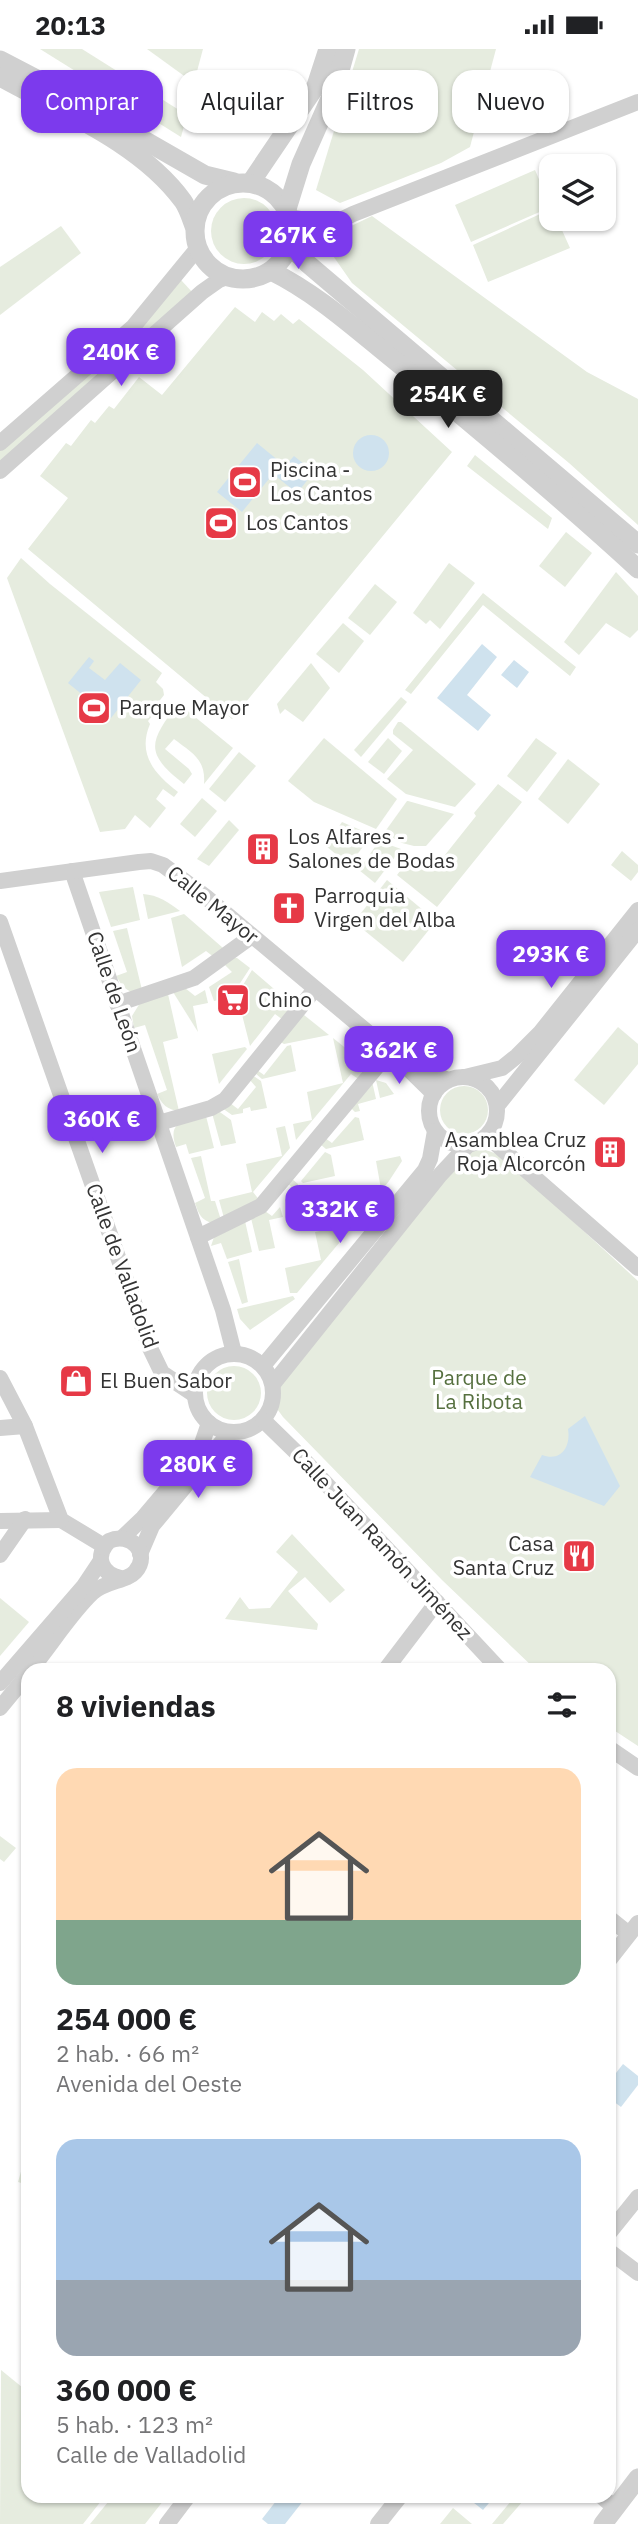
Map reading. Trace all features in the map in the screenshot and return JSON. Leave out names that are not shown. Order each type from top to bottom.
[{"type":"street","points":[[194,226],[200,206],[214,190],[242,182],[277,147],[316,86],[328,49]]},
{"type":"street","points":[[287,213],[301,163],[336,85],[346,49]]},
{"type":"street","points":[[0,60],[205,175],[265,187],[278,197],[287,213],[291,230],[289,245],[282,260],[271,271],[249,279],[227,277],[209,267],[197,249],[194,226],[185,204],[167,182],[125,146],[0,77]]},
{"type":"street","points":[[289,245],[331,225],[638,102]]},
{"type":"street","points":[[287,213],[331,225]]},
{"type":"street","points":[[289,245],[638,544]]},
{"type":"street","points":[[0,443],[133,327],[197,249]]},
{"type":"street","points":[[271,271],[314,296],[346,321],[490,439],[638,569]]},
{"type":"street","points":[[0,471],[202,292],[227,277]]},
{"type":"street","name":"Calle Mayor","points":[[0,881],[139,862],[151,861],[163,865],[390,1051],[434,1094]]},
{"type":"street","name":"Calle de León","points":[[72,871],[223,1310],[234,1353]]},
{"type":"street","points":[[263,1366],[425,1170],[430,1159],[435,1131],[429,1113],[434,1094],[448,1080],[502,1068],[517,1056],[540,1033],[638,910]]},
{"type":"street","name":"Calle de Valladolid","points":[[0,922],[150,1348],[162,1373],[195,1395]]},
{"type":"street","points":[[273,1384],[440,1175],[468,1145],[487,1136],[494,1126],[497,1106],[638,930]]},
{"type":"street","points":[[117,1004],[194,978],[252,936]]},
{"type":"street","points":[[159,1123],[211,1108],[225,1100],[315,989]]},
{"type":"street","points":[[198,1237],[261,1206],[390,1051]]},
{"type":"street","name":"Calle Mayor","points":[[390,1051],[422,1071],[448,1080]]},
{"type":"street","points":[[465,1077],[489,1088],[497,1106]]},
{"type":"street","points":[[435,1131],[450,1143],[468,1145]]},
{"type":"street","points":[[487,1136],[638,1268]]},
{"type":"street","points":[[234,1353],[255,1359],[263,1366],[273,1384],[274,1397],[263,1420],[242,1432],[230,1432],[209,1423],[197,1406],[195,1395],[201,1371],[210,1361],[234,1353]]},
{"type":"street","points":[[0,1378],[25,1426],[61,1520],[102,1554],[104,1570],[121,1578]]},
{"type":"street","name":"Calle Juan Ramón Jiménez","points":[[263,1420],[493,1663]]},
{"type":"street","points":[[0,1683],[84,1586],[108,1541],[122,1538],[144,1518],[199,1452],[209,1423]]},
{"type":"street","points":[[0,1428],[25,1426]]},
{"type":"street","points":[[36,1663],[92,1594],[105,1584],[136,1571],[152,1525],[230,1432]]},
{"type":"street","points":[[0,1555],[25,1519]]},
{"type":"street","points":[[0,1521],[61,1520]]},
{"type":"street","points":[[122,1538],[134,1543],[140,1554]]},
{"type":"street","points":[[391,1663],[437,1602]]},
{"type":"street","points":[[0,1708],[21,1682]]},
{"type":"street","points":[[616,1753],[638,1768]]},
{"type":"street","points":[[616,1921],[634,1928],[616,1951]]},
{"type":"street","points":[[616,2224],[638,2197]]},
{"type":"street","points":[[616,2256],[638,2273]]},
{"type":"street","points":[[616,2495],[638,2478]]},
{"type":"street","points":[[167,2524],[183,2503]]},
{"type":"street","points":[[378,2524],[395,2503]]},
{"type":"street","points":[[603,2524],[607,2503]]},
{"type":"green space","points":[[40,49],[82,49],[115,70],[74,70]]},
{"type":"green space","points":[[147,49],[203,49],[197,70],[177,71]]},
{"type":"green space","points":[[359,49],[496,49],[490,70],[452,70],[452,133],[474,133],[470,147],[441,163],[340,203],[316,190],[333,133],[438,133],[438,70],[353,70]]},
{"type":"green space","points":[[163,100],[177,109],[177,133],[182,133],[181,137],[163,126]]},
{"type":"green space","points":[[535,170],[539,179],[539,212],[471,242],[455,205]]},
{"type":"green space","points":[[244,198],[257,201],[267,208],[274,218],[277,231],[274,244],[267,254],[257,261],[244,264],[231,261],[221,254],[214,244],[211,231],[214,218],[221,208],[231,201]]},
{"type":"green space","points":[[539,215],[539,231],[562,231],[570,248],[488,282],[473,245]]},
{"type":"green space","points":[[372,216],[587,372],[638,399],[638,525],[569,463],[352,283],[322,240]]},
{"type":"green space","points":[[61,226],[81,253],[0,315],[0,267]]},
{"type":"green space","points":[[181,280],[193,293],[0,466],[0,448]]},
{"type":"green space","name":"Los Cantos","points":[[235,307],[255,322],[262,312],[274,321],[281,314],[293,324],[299,319],[363,370],[452,452],[232,719],[28,549],[68,498],[40,476],[66,443],[71,446],[91,420],[95,423],[109,406],[114,409],[139,377],[162,395]]},
{"type":"green space","points":[[475,455],[552,518],[548,529],[467,466]]},
{"type":"green space","points":[[566,532],[592,553],[565,587],[539,566]]},
{"type":"green space","name":"Parque Mayor","points":[[21,558],[162,673],[156,682],[163,689],[164,695],[150,713],[153,715],[148,721],[147,754],[156,771],[178,792],[174,797],[163,789],[156,799],[166,808],[150,828],[135,815],[125,829],[100,832],[7,578]]},
{"type":"green space","points":[[449,563],[475,583],[440,629],[430,620],[426,624],[413,613]]},
{"type":"green space","points":[[616,572],[638,596],[638,630],[630,638],[606,623],[579,655],[564,642]]},
{"type":"green space","points":[[375,584],[397,602],[370,635],[348,618]]},
{"type":"green space","points":[[483,593],[576,667],[570,676],[483,605],[411,694],[405,690]]},
{"type":"green space","points":[[343,623],[364,641],[339,673],[316,654]]},
{"type":"green space","points":[[311,663],[330,688],[303,722],[285,709],[280,714],[277,704]]},
{"type":"green space","points":[[401,697],[407,702],[361,757],[354,750]]},
{"type":"green space","points":[[178,703],[233,748],[204,784],[200,762],[174,739],[165,749],[192,774],[184,784],[157,755],[157,737]]},
{"type":"green space","points":[[398,722],[476,784],[455,807],[406,794],[387,779],[413,750],[393,734]]},
{"type":"green space","points":[[324,738],[397,799],[376,829],[314,802],[288,781]]},
{"type":"green space","points":[[388,738],[402,751],[384,774],[368,762]]},
{"type":"green space","points":[[536,738],[557,753],[527,792],[507,776]]},
{"type":"green space","points":[[239,752],[256,766],[225,802],[209,789]]},
{"type":"green space","points":[[568,759],[600,784],[568,824],[538,799]]},
{"type":"green space","points":[[498,784],[522,802],[437,907],[397,875],[411,856],[433,870]]},
{"type":"green space","points":[[202,798],[217,811],[195,837],[180,824]]},
{"type":"green space","points":[[407,801],[454,814],[426,846],[402,843],[384,833]]},
{"type":"green space","points":[[229,820],[239,830],[209,866],[197,859]]},
{"type":"green space","points":[[342,822],[372,835],[349,865],[326,846]]},
{"type":"green space","points":[[379,841],[401,849],[375,883],[359,870]]},
{"type":"green space","points":[[622,851],[638,865],[638,872],[631,881],[611,865]]},
{"type":"green space","points":[[387,880],[436,921],[403,962],[354,922]]},
{"type":"green space","points":[[133,887],[140,920],[111,927],[99,892]]},
{"type":"green space","points":[[143,894],[163,899],[180,911],[148,919]]},
{"type":"green space","points":[[184,914],[223,948],[215,958],[206,951],[182,967],[171,918]]},
{"type":"green space","points":[[127,928],[142,990],[131,992],[123,987],[116,976],[127,972],[113,931]]},
{"type":"green space","points":[[234,958],[250,968],[231,997],[214,1001],[209,987],[232,972],[225,965]]},
{"type":"green space","points":[[252,970],[295,1007],[283,1020],[275,1014],[250,1046],[237,995]]},
{"type":"green space","points":[[185,988],[195,996],[205,990],[208,1003],[193,1006],[198,1032],[173,992]]},
{"type":"green space","points":[[168,994],[178,1038],[163,1042],[179,1111],[165,1106],[157,1094],[167,1090],[145,1025],[134,1028],[132,1016],[140,1003]]},
{"type":"green space","points":[[304,1015],[329,1035],[284,1044],[279,1041],[300,1017]]},
{"type":"green space","points":[[618,1027],[638,1044],[638,1064],[604,1105],[574,1080]]},
{"type":"green space","points":[[333,1038],[368,1066],[360,1080],[351,1074],[296,1140],[293,1124],[312,1120],[307,1092],[343,1083]]},
{"type":"green space","points":[[291,1045],[296,1071],[262,1079],[255,1073],[257,1070],[264,1075],[287,1046]]},
{"type":"green space","points":[[245,1047],[247,1049],[219,1084],[212,1054]]},
{"type":"green space","points":[[252,1075],[261,1081],[267,1108],[251,1111],[250,1107],[243,1109],[243,1113],[232,1115],[222,1108],[230,1103],[238,1109],[256,1087],[249,1079]]},
{"type":"green space","points":[[376,1080],[386,1083],[394,1094],[380,1098]]},
{"type":"green space","points":[[372,1081],[376,1099],[358,1104],[360,1111],[355,1112],[350,1107]]},
{"type":"green space","points":[[464,1086],[473,1087],[481,1093],[487,1101],[487,1119],[481,1127],[473,1133],[464,1134],[455,1133],[447,1127],[441,1119],[440,1110],[441,1101],[447,1093],[455,1087]]},
{"type":"green space","points":[[217,1110],[231,1120],[236,1143],[221,1146],[212,1113]]},
{"type":"green space","points":[[206,1116],[214,1148],[189,1154],[186,1144],[176,1147],[176,1127],[184,1121]]},
{"type":"green space","points":[[355,1117],[359,1118],[364,1140],[326,1149],[320,1144],[325,1138],[332,1143]]},
{"type":"green space","points":[[285,1126],[290,1148],[253,1192],[260,1201],[224,1218],[219,1200],[252,1192],[246,1164],[282,1156],[276,1128]]},
{"type":"green space","name":"Parque de La Ribota","points":[[481,1148],[502,1156],[638,1281],[638,1746],[616,1732],[616,1663],[529,1663],[442,1580],[275,1406],[277,1388],[465,1154]]},
{"type":"green space","points":[[325,1152],[331,1155],[335,1176],[303,1183],[301,1181]]},
{"type":"green space","points":[[201,1156],[211,1201],[215,1201],[221,1220],[213,1223],[203,1218],[195,1203],[205,1198],[191,1158]]},
{"type":"green space","points":[[400,1156],[402,1161],[389,1181],[352,1227],[345,1197],[381,1189],[376,1161]]},
{"type":"green space","points":[[291,1178],[298,1184],[305,1212],[289,1215],[285,1200],[294,1189],[287,1183]]},
{"type":"green space","points":[[280,1207],[283,1217],[269,1220],[275,1248],[259,1251],[251,1218],[265,1211],[272,1216]]},
{"type":"green space","points":[[245,1221],[252,1252],[227,1259],[221,1243],[211,1246],[214,1237]]},
{"type":"green space","points":[[348,1225],[350,1230],[297,1293],[290,1293],[285,1268],[321,1260],[315,1232]]},
{"type":"green space","points":[[239,1259],[248,1302],[242,1304],[228,1262]]},
{"type":"green space","points":[[293,1296],[295,1299],[250,1330],[240,1319],[237,1309]]},
{"type":"green space","points":[[234,1366],[253,1374],[261,1393],[253,1412],[234,1420],[215,1412],[207,1393],[215,1374]]},
{"type":"green space","points":[[292,1534],[345,1590],[330,1603],[305,1577],[288,1591],[318,1624],[317,1630],[225,1619],[240,1597],[249,1609],[270,1608],[298,1572],[276,1552]]},
{"type":"green space","points":[[0,1598],[29,1622],[0,1656]]},
{"type":"green space","points":[[0,1836],[16,1848],[4,1862],[0,1859]]},
{"type":"green space","points":[[1,2370],[21,2386],[21,2503],[100,2503],[83,2524],[0,2524]]},
{"type":"green space","points":[[107,2503],[162,2503],[145,2524],[90,2524]]},
{"type":"green space","points":[[509,2503],[521,2503],[503,2524],[492,2524]]},
{"type":"green space","points":[[453,2508],[472,2524],[440,2524]]},
{"type":"water","points":[[371,435],[384,440],[389,453],[384,466],[371,471],[358,466],[353,453],[358,440]]},
{"type":"water","name":"Piscina - Los Cantos","points":[[257,443],[285,466],[294,456],[314,472],[297,493],[273,474],[242,512],[217,492]]},
{"type":"water","points":[[482,644],[497,657],[467,695],[491,715],[478,731],[437,698]]},
{"type":"water","points":[[89,657],[94,661],[89,668],[105,680],[120,663],[141,680],[111,718],[68,683]]},
{"type":"water","points":[[514,660],[529,672],[517,688],[501,675]]},
{"type":"water","points":[[585,1416],[620,1486],[604,1506],[530,1477],[542,1455],[549,1457],[559,1455],[563,1451],[568,1442],[568,1429]]},
{"type":"water","points":[[623,2064],[638,2076],[638,2085],[621,2107],[616,2103],[616,2073]]},
{"type":"water","points":[[275,2503],[302,2503],[285,2524],[268,2524],[262,2519]]},
{"type":"water","points":[[474,2503],[489,2503],[483,2510]]},
{"type":"place","name":"Piscina - Los Cantos","points":[[245,482]]},
{"type":"place","name":"Los Cantos","points":[[221,523]]},
{"type":"place","name":"Parque Mayor","points":[[94,708]]},
{"type":"place","name":"Los Alfares - Salones de Bodas","points":[[263,849]]},
{"type":"place","name":"Parroquia Virgen del Alba","points":[[289,908]]},
{"type":"place","name":"Chino","points":[[233,1000]]},
{"type":"place","name":"Asamblea Cruz Roja Alcorcón","points":[[610,1152]]},
{"type":"place","name":"El Buen Sabor","points":[[76,1381]]},
{"type":"place","name":"Casa Santa Cruz","points":[[579,1556]]}]
